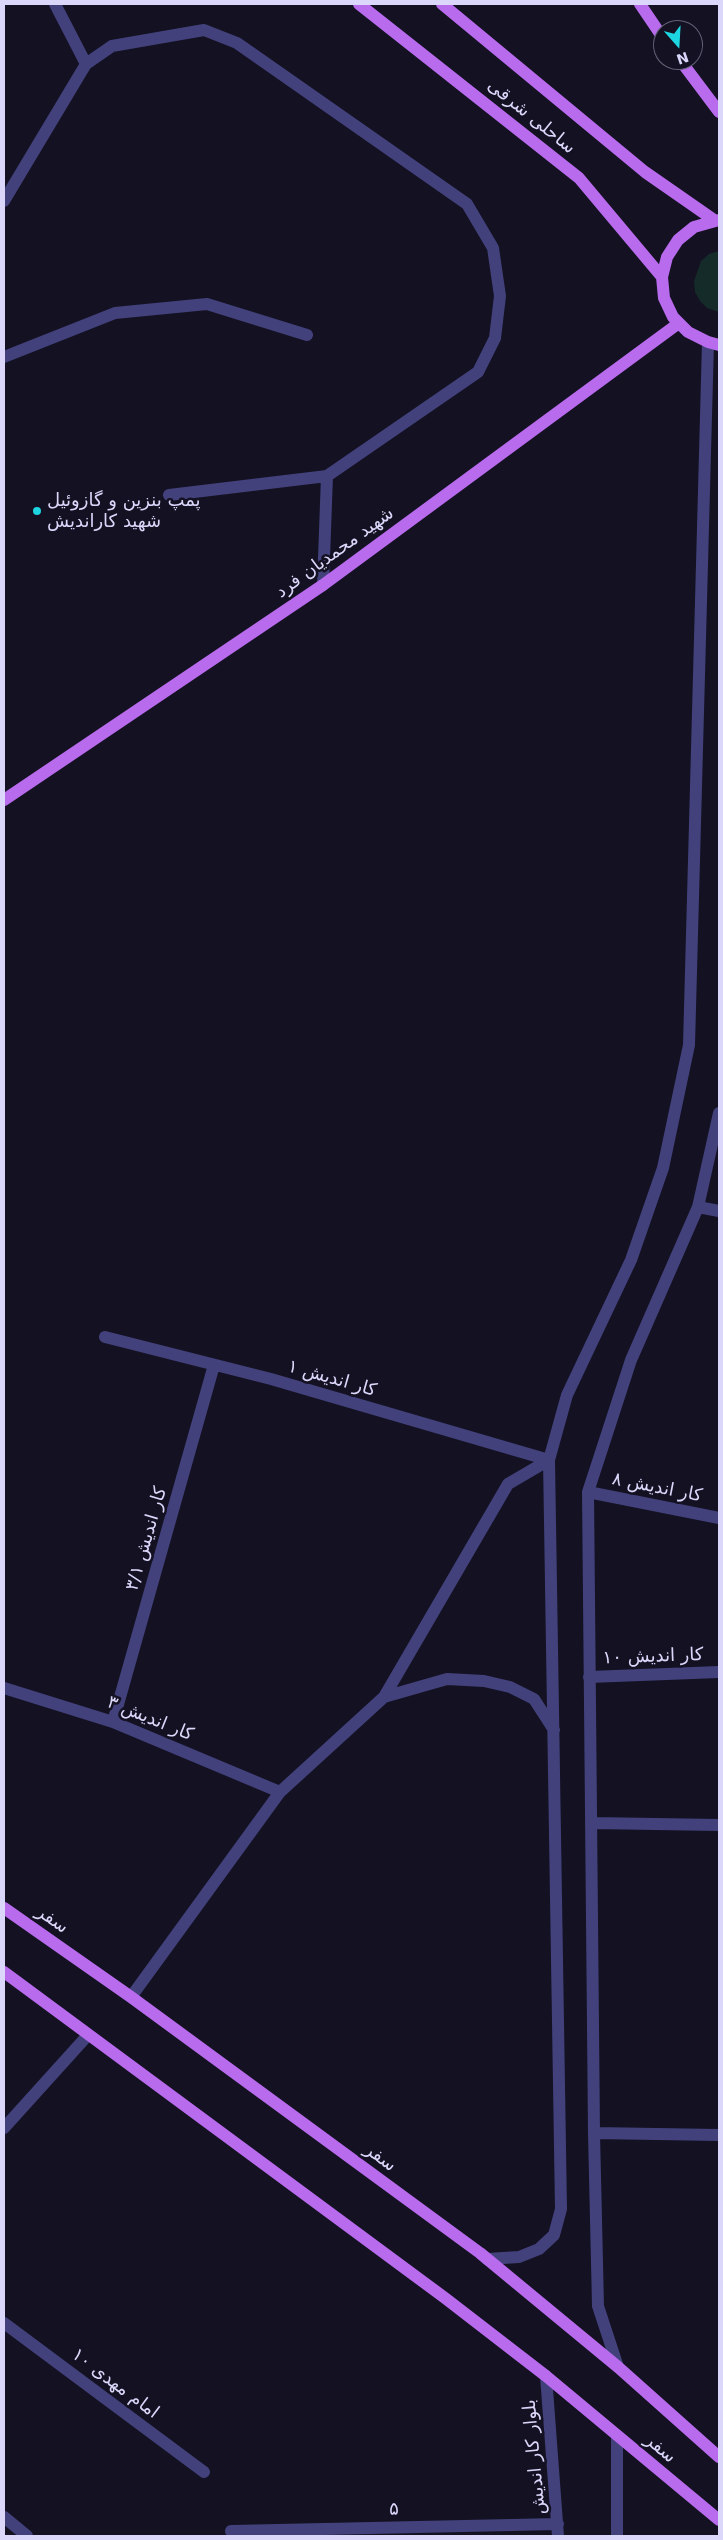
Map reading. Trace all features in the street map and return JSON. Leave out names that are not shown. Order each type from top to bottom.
[{"type":"main road","name":"ساحلی شرقی","points":[[359,4],[579,178],[662,277]]},
{"type":"main road","name":"ساحلی شرقی","points":[[442,4],[645,172],[716,220]]},
{"type":"main road","points":[[640,4],[653,23]]},
{"type":"main road","points":[[688,70],[719,112]]},
{"type":"main road","points":[[714,344],[688,332],[678,323],[664,298],[662,277],[667,257],[678,240],[694,227],[716,220]]},
{"type":"main road","name":"شهید محمدیان فرد","points":[[4,800],[323,585],[678,323]]},
{"type":"main road","name":"سفر","points":[[4,1908],[131,1997],[487,2259],[618,2367],[719,2457]]},
{"type":"main road","name":"سفر","points":[[4,1972],[437,2292],[546,2376],[719,2520]]},
{"type":"street","points":[[55,4],[86,64]]},
{"type":"street","points":[[4,201],[86,64],[112,46],[204,30],[236,43],[467,204],[493,248],[500,296],[495,338],[478,372],[327,476],[169,495]]},
{"type":"street","points":[[4,357],[114,313],[207,304],[307,335]]},
{"type":"street","points":[[487,2259],[519,2257],[539,2249],[554,2235],[561,2208],[549,1460],[567,1395],[631,1260],[663,1168],[689,1045],[714,344]]},
{"type":"street","points":[[323,585],[327,476]]},
{"type":"street","points":[[618,2367],[598,2306],[594,2134],[588,1492],[631,1360],[698,1207],[719,1113]]},
{"type":"street","points":[[698,1207],[719,1211]]},
{"type":"street","name":"۱ کار اندیش","points":[[104,1337],[271,1379],[549,1460]]},
{"type":"street","name":"۳/۱ کار اندیش","points":[[113,1722],[214,1365]]},
{"type":"street","points":[[131,1997],[280,1792],[384,1696],[508,1484],[549,1460]]},
{"type":"street","name":"۸ کار اندیش","points":[[588,1492],[719,1518]]},
{"type":"street","name":"۱۰ کار اندیش","points":[[589,1677],[719,1672]]},
{"type":"street","points":[[384,1696],[446,1679],[484,1681],[510,1687],[534,1699],[554,1730]]},
{"type":"street","name":"۳ کار اندیش","points":[[4,1688],[113,1722],[280,1792]]},
{"type":"street","points":[[592,1822],[719,1825]]},
{"type":"street","points":[[4,2128],[88,2035]]},
{"type":"street","points":[[594,2134],[719,2136]]},
{"type":"street","name":"۱۰ امام مهدی","points":[[4,2323],[204,2472]]},
{"type":"street","name":"بلوار کار اندیش","points":[[546,2376],[558,2530]]},
{"type":"street","points":[[616,2436],[617,2536]]},
{"type":"street","points":[[4,2518],[27,2536]]},
{"type":"street","name":"۵","points":[[231,2531],[558,2530]]},
{"type":"green space","points":[[719,251],[719,312],[707,308],[700,301],[695,292],[694,281],[701,261],[709,254]]},
{"type":"place","name":"پمپ بنزین و گازوئیل شهید کاراندیش","points":[[37,511]]}]
